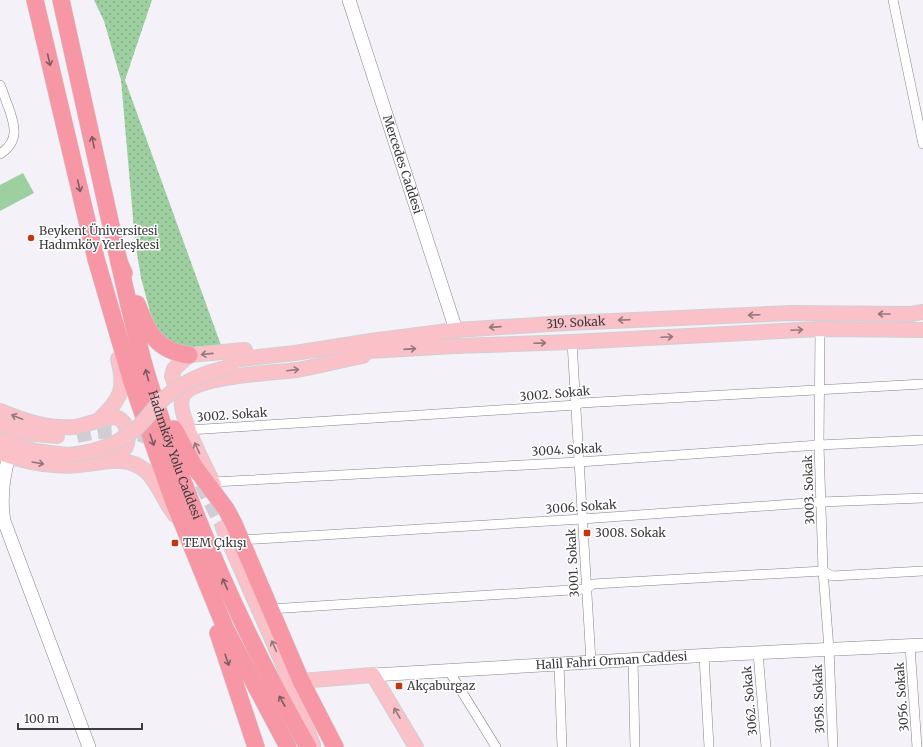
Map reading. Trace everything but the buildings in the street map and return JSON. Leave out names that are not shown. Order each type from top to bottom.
[{"type":"highway","name":"Hadımköy Yolu Caddesi","points":[[35,0],[96,260],[137,396],[183,526],[226,630],[271,718],[288,747]]},
{"type":"highway","points":[[61,0],[119,262],[143,319],[154,337],[169,351],[177,354],[189,355]]},
{"type":"highway","name":"Hadımköy Yolu Caddesi","points":[[119,262],[136,338],[177,465],[217,565],[256,651],[308,747]]},
{"type":"highway","points":[[159,412],[171,425],[194,466],[226,509],[241,540],[301,681],[335,747]]},
{"type":"highway","points":[[207,582],[210,604],[218,632],[256,747]]},
{"type":"main road","points":[[96,423],[115,404],[120,395],[122,384],[121,372],[107,318],[104,283]]},
{"type":"main road","name":"319. Sokak","points":[[232,364],[371,341],[456,330],[567,323],[792,314],[910,314],[923,312]]},
{"type":"main road","name":"319. Sokak","points":[[232,364],[354,352],[456,346],[572,342],[820,329],[923,330]]},
{"type":"main road","points":[[371,341],[346,338],[189,355],[174,369],[172,376],[175,385],[180,390],[186,391],[206,382],[227,377],[296,370],[389,350]]},
{"type":"main road","points":[[0,440],[35,451],[67,452],[106,440],[131,424],[151,402],[175,381],[214,363],[232,364]]},
{"type":"main road","points":[[186,391],[182,398],[181,408],[189,430],[226,509]]},
{"type":"main road","points":[[0,411],[27,421],[54,427],[75,427],[96,423],[112,417],[117,418],[126,426],[128,441],[124,449],[107,461]]},
{"type":"main road","points":[[0,423],[19,430],[38,434],[68,437],[77,436]]},
{"type":"main road","points":[[0,434],[67,452]]},
{"type":"main road","points":[[4,454],[20,459],[53,465],[71,466],[124,460],[133,463],[151,476],[172,512],[183,526]]},
{"type":"main road","points":[[223,528],[285,669],[314,747]]},
{"type":"main road","points":[[373,675],[416,747]]},
{"type":"main road","name":"Halil Fahri Orman Caddesi","points":[[301,681],[373,675]]},
{"type":"street","name":"Mercedes Caddesi","points":[[349,0],[456,330]]},
{"type":"street","points":[[893,0],[923,144]]},
{"type":"street","points":[[0,84],[14,123],[14,139],[6,150],[0,154]]},
{"type":"street","name":"3003. Sokak","points":[[820,329],[821,502],[823,571],[829,649]]},
{"type":"street","name":"3001. Sokak","points":[[572,342],[591,662]]},
{"type":"street","name":"3002. Sokak","points":[[189,430],[820,388],[923,384]]},
{"type":"street","name":"3004. Sokak","points":[[213,482],[579,462],[820,444],[923,440]]},
{"type":"street","points":[[4,454],[1,482],[2,516],[89,747]]},
{"type":"street","name":"3006. Sokak","points":[[241,540],[582,519],[821,502],[923,498]]},
{"type":"street","points":[[270,609],[586,588],[593,584],[823,571],[832,576],[923,571]]},
{"type":"street","name":"Halil Fahri Orman Caddesi","points":[[373,675],[923,645]]},
{"type":"street","name":"3056. Sokak","points":[[910,646],[917,747]]},
{"type":"street","name":"3058. Sokak","points":[[829,649],[833,747]]},
{"type":"street","name":"3062. Sokak","points":[[758,653],[766,747]]},
{"type":"street","points":[[704,656],[709,747]]},
{"type":"street","points":[[633,660],[635,747]]},
{"type":"street","points":[[559,664],[562,747]]},
{"type":"street","points":[[449,671],[496,747]]},
{"type":"green space","points":[[94,0],[152,0],[125,80],[222,348],[191,351],[172,347],[154,326],[141,278],[135,241],[121,80],[104,21]]},
{"type":"green space","points":[[23,173],[34,193],[0,211],[0,185]]},
{"type":"tunnel","points":[[77,436],[105,431],[127,431],[158,442]]},
{"type":"tunnel","points":[[201,484],[223,528]]},
{"type":"place","name":"Beykent Üniversitesi Hadımköy Yerleşkesi","points":[[31,238]]},
{"type":"place","name":"3008. Sokak","points":[[587,533]]},
{"type":"place","name":"TEM Çıkışı","points":[[175,543]]},
{"type":"place","name":"Akçaburgaz","points":[[399,686]]}]
